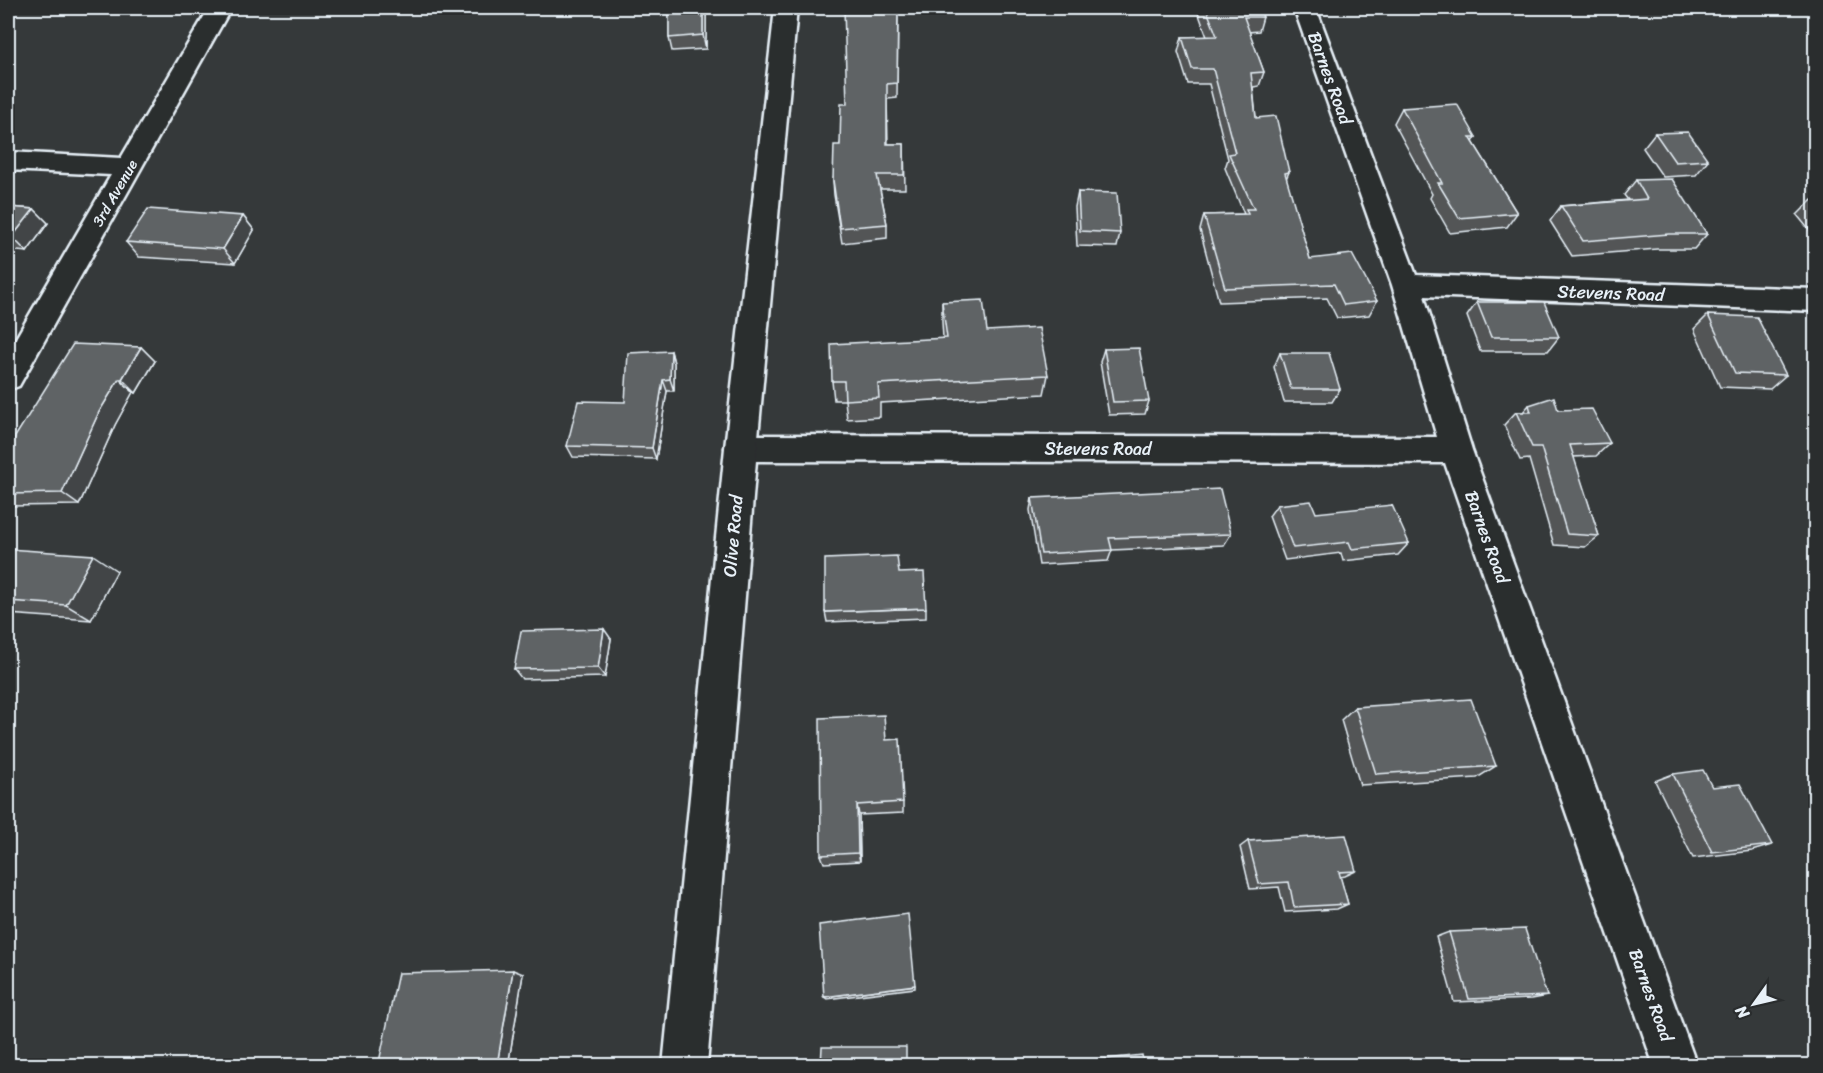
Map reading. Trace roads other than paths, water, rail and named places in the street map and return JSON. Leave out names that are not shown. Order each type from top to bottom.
[{"type":"street","name":"3rd Avenue","points":[[8,378],[220,8]]},
{"type":"street","name":"Olive Road","points":[[686,1065],[741,448],[786,8]]},
{"type":"street","name":"Barnes Road","points":[[1305,8],[1407,285],[1456,450],[1676,1065]]},
{"type":"street","points":[[8,161],[130,167]]},
{"type":"street","name":"Stevens Road","points":[[1407,285],[1815,300]]},
{"type":"street","name":"Stevens Road","points":[[741,448],[1456,450]]}]
